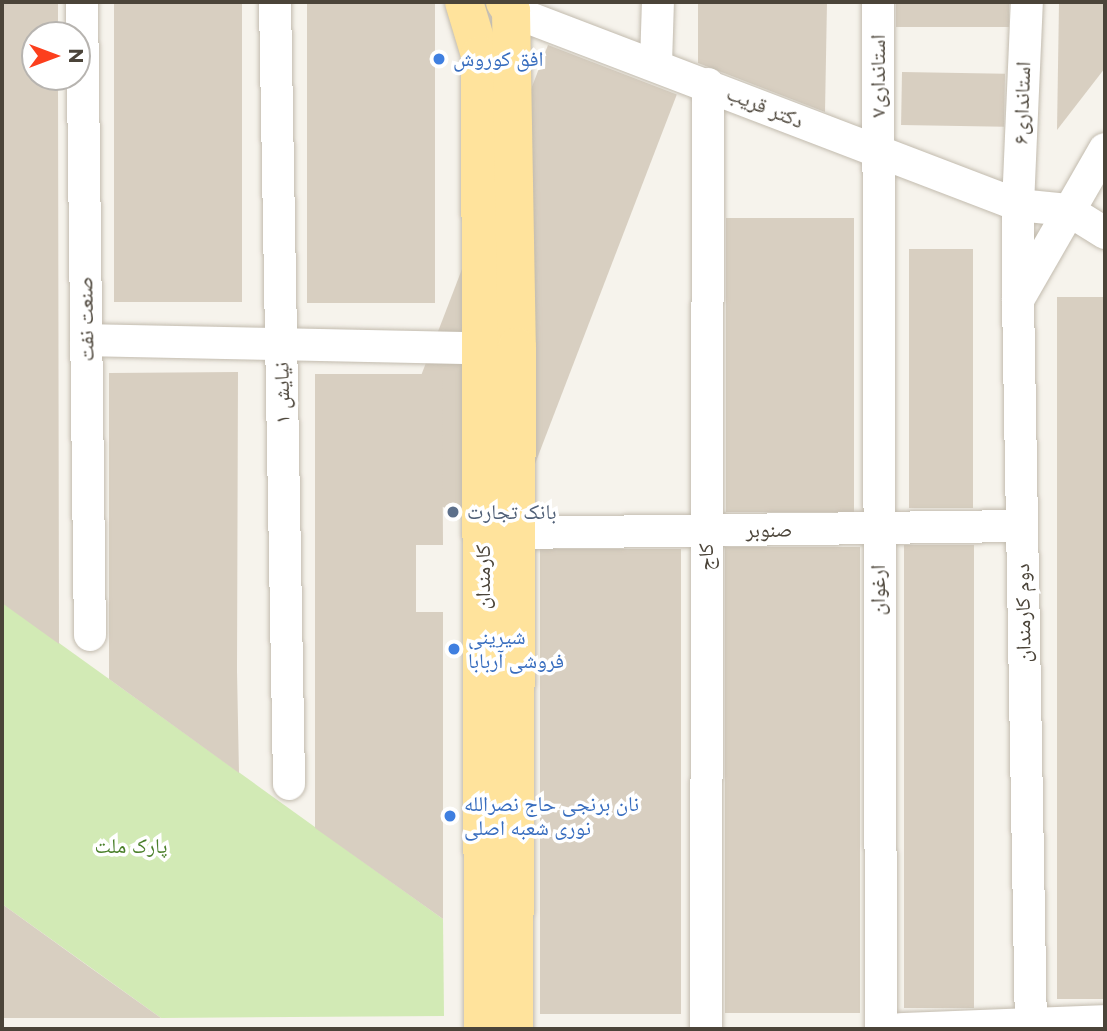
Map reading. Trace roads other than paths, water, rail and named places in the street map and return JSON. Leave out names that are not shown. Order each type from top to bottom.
[{"type":"main road","name":"کارمندان","points":[[464,2],[480,55],[500,347],[517,533],[514,1029]]},
{"type":"main road","name":"کارمندان","points":[[483,1029],[508,7]]},
{"type":"street","name":"صنعت نفت","points":[[82,2],[90,635]]},
{"type":"street","name":"نیایش ۱","points":[[275,2],[289,784]]},
{"type":"street","points":[[656,64],[658,2]]},
{"type":"street","name":"استانداری۷","points":[[878,2],[878,151]]},
{"type":"street","name":"استانداری۶","points":[[1018,300],[1018,205],[1027,2]]},
{"type":"street","name":"دکتر قریب","points":[[508,7],[1018,205],[1068,211]]},
{"type":"street","name":"کاج","points":[[706,1029],[708,84]]},
{"type":"street","points":[[1018,300],[1105,149]]},
{"type":"street","name":"ارغوان","points":[[878,151],[877,528],[881,1029]]},
{"type":"street","points":[[1068,211],[1105,233]]},
{"type":"street","name":"دوم کارمندان","points":[[1018,300],[1031,1026]]},
{"type":"street","points":[[86,340],[500,347]]},
{"type":"street","name":"صنوبر","points":[[517,533],[1021,526]]},
{"type":"street","points":[[901,1029],[1105,1021]]},
{"type":"place","name":"افق کوروش","points":[[439,59]]},
{"type":"place","name":"بانک تجارت","points":[[453,512]]},
{"type":"place","name":"شیرینی فروشی آربابا","points":[[454,649]]},
{"type":"place","name":"نان برنجی حاج نصرالله نوری شعبه اصلی","points":[[450,816]]},
{"type":"park label","name":"پارک ملت","points":[[131,846]]}]
